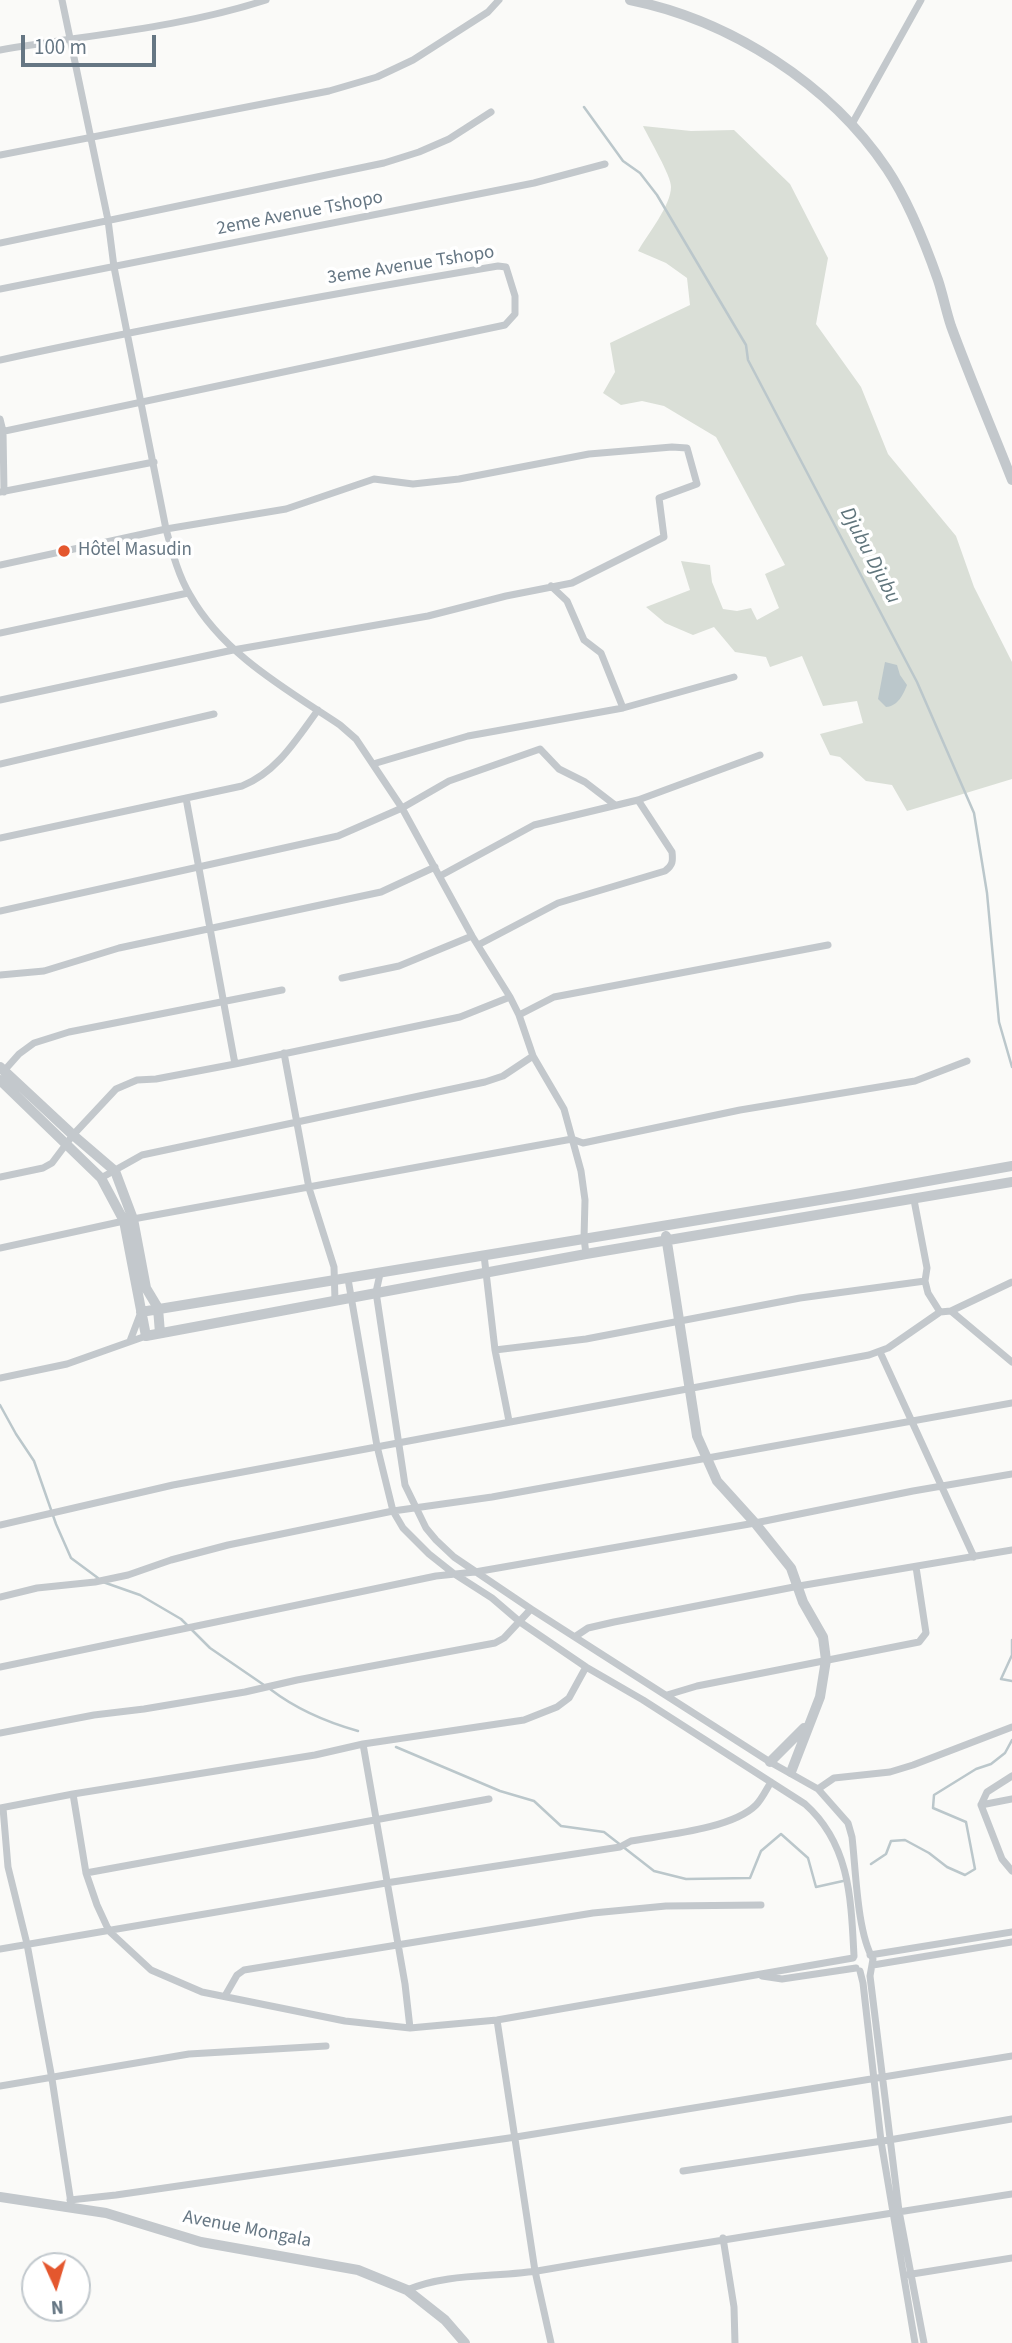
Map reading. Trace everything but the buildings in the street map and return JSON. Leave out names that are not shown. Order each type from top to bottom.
[{"type":"street","points":[[62,0],[108,220],[114,267],[166,529],[188,593],[201,613],[233,650],[356,739],[402,808],[472,936],[510,997],[533,1056],[564,1109],[581,1171],[585,1200],[586,1254]]},
{"type":"street","points":[[0,50],[69,38],[96,37],[266,0]]},
{"type":"street","points":[[0,155],[330,91],[377,76],[413,60],[488,12],[499,0]]},
{"type":"street","points":[[630,0],[684,16],[762,51],[794,73],[852,124],[887,169],[922,238],[938,279],[951,325],[1012,480]]},
{"type":"street","points":[[852,124],[921,0]]},
{"type":"street","points":[[0,243],[384,163],[449,139],[491,112]]},
{"type":"street","name":"2eme Avenue Tshopo","points":[[0,289],[534,183],[605,164]]},
{"type":"street","name":"3eme Avenue Tshopo","points":[[0,360],[128,332],[498,266],[506,267],[515,296],[515,314],[505,325],[2,431]]},
{"type":"street","points":[[0,419],[2,492],[154,462]]},
{"type":"street","points":[[0,565],[166,529],[286,509],[374,480],[413,484],[459,479],[589,454],[687,448],[697,484],[659,498],[664,537],[572,583],[428,616],[233,650],[0,699]]},
{"type":"street","points":[[551,586],[567,601],[584,640],[601,653],[623,708]]},
{"type":"street","points":[[0,633],[188,593]]},
{"type":"street","points":[[373,764],[467,736],[623,708],[734,677]]},
{"type":"street","points":[[0,838],[242,786],[257,780],[280,760],[318,710]]},
{"type":"street","points":[[0,764],[214,714]]},
{"type":"street","points":[[0,911],[338,836],[402,808],[449,781],[540,749],[559,768],[585,782],[615,806]]},
{"type":"street","points":[[440,876],[534,825],[638,800],[760,755]]},
{"type":"street","points":[[186,798],[235,1064]]},
{"type":"street","points":[[478,945],[558,903],[665,871],[671,866],[672,852],[638,800]]},
{"type":"street","points":[[0,975],[44,971],[119,948],[381,892],[435,867]]},
{"type":"street","points":[[342,978],[399,966],[472,936]]},
{"type":"street","points":[[519,1015],[554,997],[828,945]]},
{"type":"street","points":[[2,1080],[34,1043],[282,990]]},
{"type":"street","points":[[0,1177],[43,1168],[52,1163],[69,1139],[116,1089],[137,1080],[235,1064],[460,1017],[510,997]]},
{"type":"street","points":[[284,1053],[309,1188],[334,1267],[335,1300]]},
{"type":"street","points":[[101,1178],[142,1155],[485,1082],[503,1076],[533,1056]]},
{"type":"street","points":[[0,1248],[128,1220],[572,1139],[583,1143],[740,1110],[915,1081],[967,1061]]},
{"type":"street","points":[[2,1080],[69,1139],[115,1171],[146,1288],[158,1308],[160,1333]]},
{"type":"street","points":[[2,1080],[69,1139],[101,1178],[128,1220],[146,1336]]},
{"type":"street","points":[[141,1312],[1012,1166]]},
{"type":"street","points":[[0,1378],[66,1364],[160,1333],[586,1254],[1012,1182]]},
{"type":"street","points":[[914,1200],[927,1268],[925,1281],[928,1293],[940,1312]]},
{"type":"street","points":[[664,1226],[697,1436],[705,1459],[717,1481],[792,1568],[803,1602],[823,1637],[826,1660],[820,1697],[791,1772]]},
{"type":"street","points":[[484,1255],[495,1350],[509,1421]]},
{"type":"street","points":[[380,1274],[376,1292],[405,1485],[426,1528],[436,1540],[454,1557],[531,1609],[770,1762],[818,1789],[848,1823],[864,1936],[870,1954],[878,2079]]},
{"type":"street","points":[[348,1279],[377,1446],[393,1511],[402,1528],[453,1573],[492,1598],[520,1622],[586,1667],[643,1700],[805,1804],[818,1815],[833,1835],[843,1858],[854,1957],[863,1983],[915,2343]]},
{"type":"street","points":[[495,1350],[586,1339],[800,1298],[925,1281]]},
{"type":"street","points":[[0,1525],[173,1485],[880,1352],[940,1312],[951,1311],[1012,1282]]},
{"type":"street","points":[[951,1311],[1012,1362]]},
{"type":"street","points":[[130,1341],[141,1312]]},
{"type":"street","points":[[880,1352],[974,1556]]},
{"type":"street","points":[[0,1597],[37,1588],[105,1580],[228,1545],[393,1511],[492,1497],[1012,1403]]},
{"type":"street","points":[[0,1667],[453,1573],[475,1572],[755,1523],[1012,1474]]},
{"type":"street","points":[[576,1636],[588,1628],[614,1622],[799,1586],[1012,1550]]},
{"type":"street","points":[[667,1695],[697,1686],[919,1642],[924,1639],[926,1633],[916,1567]]},
{"type":"street","points":[[0,1733],[94,1715],[245,1692],[495,1643],[504,1638],[531,1609]]},
{"type":"street","points":[[586,1667],[569,1698],[557,1707],[524,1720],[363,1744],[315,1755],[1,1808],[8,1867],[27,1944],[71,2203],[516,2137],[1012,2056]]},
{"type":"street","points":[[770,1762],[807,1725]]},
{"type":"street","points":[[818,1789],[834,1778],[890,1772],[914,1765],[1012,1727]]},
{"type":"street","points":[[363,1744],[378,1821],[410,2028]]},
{"type":"street","points":[[1011,1869],[1002,1858],[981,1805],[987,1792],[1012,1776]]},
{"type":"street","points":[[0,1949],[622,1845],[716,1825],[757,1805],[771,1783]]},
{"type":"street","points":[[73,1794],[86,1873],[97,1905],[110,1931],[151,1970],[202,1992],[345,2021],[410,2028],[497,2020],[854,1957],[861,1952],[870,1954],[1012,1932]]},
{"type":"street","points":[[86,1873],[489,1799]]},
{"type":"street","points":[[981,1805],[1012,1799]]},
{"type":"street","points":[[225,1996],[237,1975],[244,1970],[593,1913],[666,1906],[761,1905]]},
{"type":"street","points":[[754,1975],[782,1979],[858,1970],[1012,1942]]},
{"type":"street","points":[[497,2020],[535,2271],[551,2343]]},
{"type":"street","points":[[0,2086],[189,2054],[326,2046]]},
{"type":"street","points":[[683,2171],[1012,2119]]},
{"type":"street","points":[[407,2290],[428,2282],[535,2271],[723,2238],[1012,2194]]},
{"type":"street","name":"Avenue Mongala","points":[[0,2197],[71,2203],[201,2242],[358,2270],[407,2290],[445,2320],[465,2343]]},
{"type":"street","points":[[723,2238],[734,2307],[735,2343]]},
{"type":"street","points":[[906,2275],[1012,2258]]},
{"type":"street","points":[[906,2275],[923,2343]]},
{"type":"shaded area","points":[[643,126],[691,131],[734,130],[790,184],[828,258],[816,324],[861,387],[888,454],[956,536],[974,587],[1012,662],[1012,779],[907,811],[892,785],[866,781],[840,757],[830,755],[820,734],[863,723],[857,701],[823,706],[802,656],[770,667],[766,657],[735,652],[714,627],[693,635],[665,623],[646,607],[690,590],[681,561],[710,565],[712,582],[723,609],[737,611],[751,608],[757,620],[779,608],[765,574],[785,565],[716,437],[664,406],[642,401],[621,405],[603,393],[615,372],[610,343],[690,305],[687,278],[666,263],[638,251],[663,211],[671,187],[664,166]]},
{"type":"shaded area","points":[[885,662],[897,665],[907,685],[897,702],[886,707],[878,699]]},
{"type":"waterway","name":"Djubu Djubu","points":[[584,107],[623,161],[640,173],[657,195],[746,345],[748,360],[917,682],[974,813],[987,893],[999,1022],[1012,1067]]},
{"type":"waterway","points":[[0,1405],[34,1461],[71,1558],[98,1578]]},
{"type":"waterway","points":[[103,1582],[140,1595],[181,1619],[210,1648],[264,1685]]},
{"type":"waterway","points":[[1012,1640],[1012,1655],[1001,1679],[1012,1681]]},
{"type":"waterway","points":[[270,1689],[312,1714],[358,1731]]},
{"type":"waterway","points":[[871,1864],[886,1854],[891,1841],[905,1840],[947,1867],[965,1875],[975,1869],[966,1822],[933,1808],[934,1795],[976,1769],[991,1764],[1005,1753],[1012,1740]]},
{"type":"waterway","points":[[396,1747],[500,1791],[534,1801],[561,1826],[604,1832],[654,1871],[686,1879],[750,1878],[761,1851],[781,1834],[808,1858],[816,1887],[843,1881]]},
{"type":"place","name":"Hôtel Masudin","points":[[64,551]]}]
